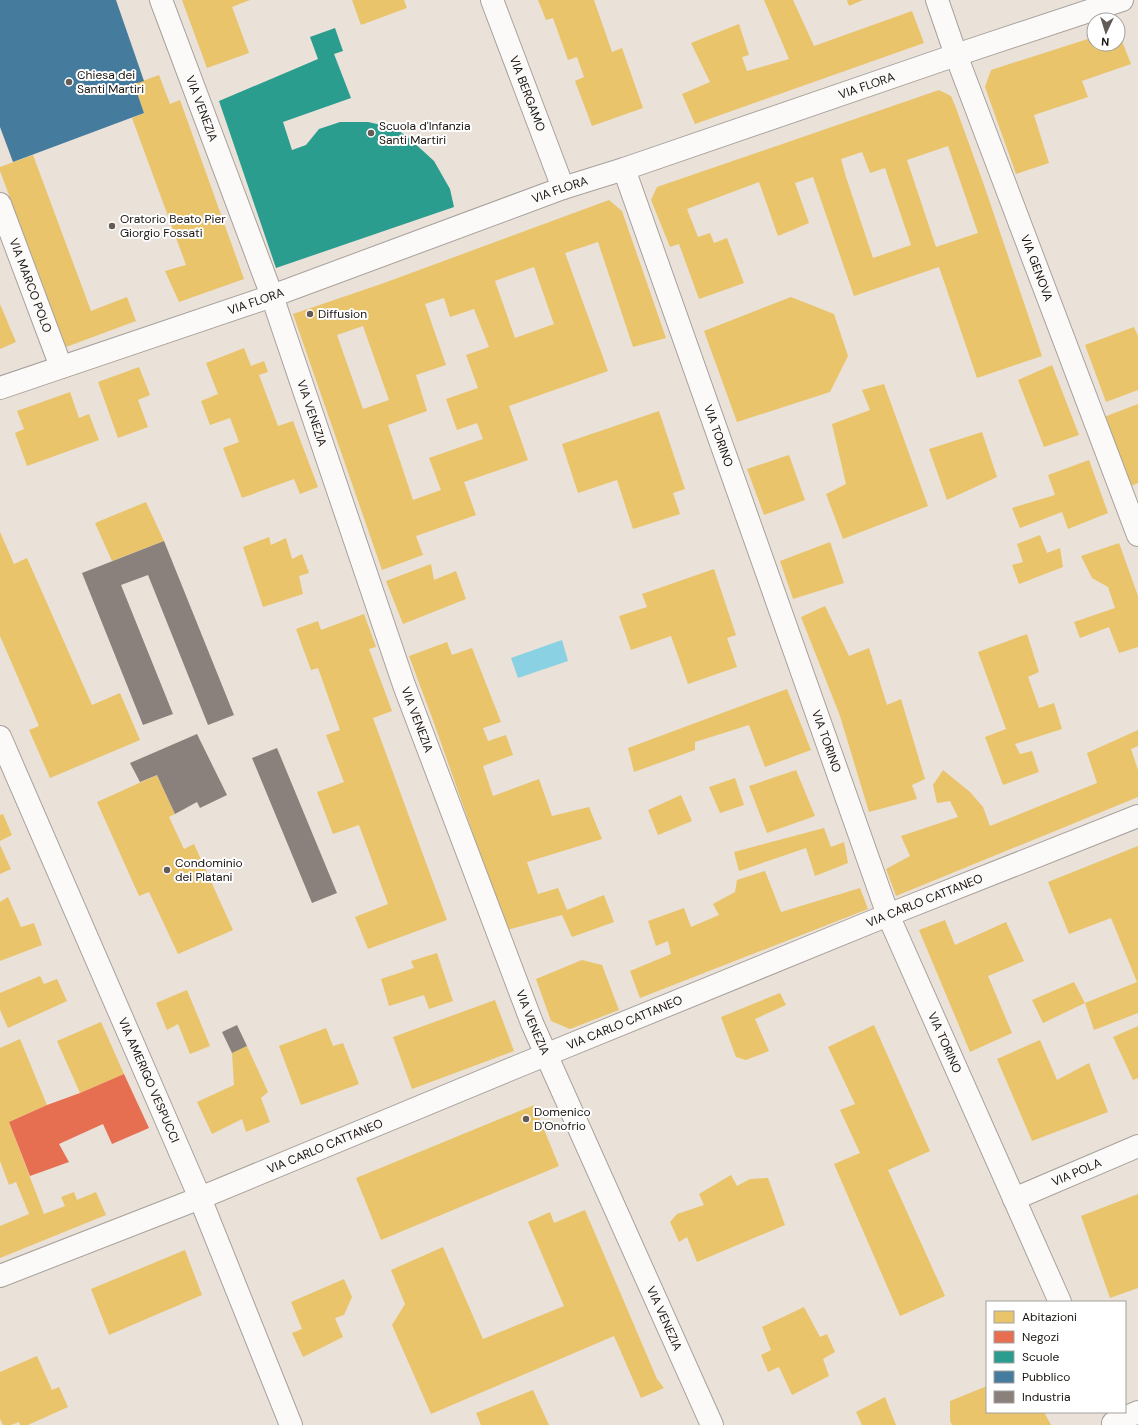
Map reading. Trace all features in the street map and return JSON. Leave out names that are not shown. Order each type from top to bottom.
[{"type":"street","name":"VIA VENEZIA","points":[[161,0],[272,296],[404,685],[530,1016],[546,1055],[712,1425]]},
{"type":"street","name":"VIA BERGAMO","points":[[492,0],[563,188]]},
{"type":"street","name":"VIA GENOVA","points":[[937,0],[956,55],[1138,535]]},
{"type":"street","name":"VIA FLORA","points":[[0,388],[272,296],[563,188],[624,169],[956,55],[1122,0]]},
{"type":"street","name":"VIA TORINO","points":[[624,169],[888,915],[1060,1301]]},
{"type":"street","name":"VIA MARCO POLO","points":[[0,204],[61,367]]},
{"type":"street","name":"VIA AMERIGO VESPUCCI","points":[[0,738],[200,1198],[291,1425]]},
{"type":"street","name":"VIA CARLO CATTANEO","points":[[0,1276],[200,1198],[888,915],[1138,816]]},
{"type":"street","name":"VIA POLA","points":[[1014,1198],[1138,1146]]},
{"type":"street","points":[[1111,1420],[1138,1412]]},
{"type":"water","points":[[562,640],[568,661],[518,678],[511,658]]},
{"type":"building: Abitazioni","points":[[182,0],[250,0],[232,7],[249,53],[207,68]]},
{"type":"building: Abitazioni","points":[[352,0],[404,0],[407,8],[361,25]]},
{"type":"building: Abitazioni","points":[[538,0],[594,0],[612,52],[622,48],[643,108],[592,126],[575,81],[584,77],[577,57],[568,60],[553,18],[546,20]]},
{"type":"building: Abitazioni","points":[[764,0],[793,0],[814,46],[912,11],[924,43],[695,124],[682,94],[710,82],[691,43],[739,24],[749,55],[742,57],[747,71],[789,59]]},
{"type":"building: Abitazioni","points":[[847,0],[863,0],[849,6]]},
{"type":"building: Abitazioni","points":[[1086,40],[1086,52],[1126,51],[1131,64],[1082,81],[1088,97],[1034,115],[1049,163],[1016,174],[985,87],[991,70]]},
{"type":"building: Abitazioni","points":[[159,75],[170,104],[180,100],[244,279],[179,302],[165,271],[186,265],[132,118],[144,113],[134,84]]},
{"type":"building: Abitazioni","points":[[939,90],[951,96],[956,108],[984,185],[1042,356],[977,378],[939,267],[854,296],[813,177],[795,183],[809,223],[778,236],[759,182],[687,209],[698,237],[710,233],[714,243],[727,238],[744,283],[699,299],[679,244],[670,247],[651,200],[657,187]],"holes":[[[948,146],[978,233],[936,247],[907,160]],[[862,152],[870,173],[885,168],[911,245],[873,258],[841,159]]]},
{"type":"building: Abitazioni","points":[[33,155],[91,311],[127,297],[136,321],[66,347],[0,171],[0,167]]},
{"type":"building: Abitazioni","points":[[609,200],[622,211],[666,338],[633,347],[598,242],[565,253],[608,371],[509,406],[528,460],[464,482],[476,515],[416,536],[423,555],[382,570],[293,314],[384,283]],"holes":[[[534,267],[554,324],[515,338],[495,281]],[[444,298],[450,317],[474,309],[489,347],[466,355],[478,388],[446,399],[457,430],[477,423],[483,439],[429,458],[441,490],[413,500],[388,425],[427,411],[416,375],[446,365],[425,304]],[[363,326],[389,400],[363,409],[337,335]]]},
{"type":"building: Abitazioni","points":[[791,297],[834,314],[848,356],[830,392],[737,422],[704,331]]},
{"type":"building: Abitazioni","points":[[0,304],[16,342],[0,349]]},
{"type":"building: Abitazioni","points":[[1134,327],[1138,336],[1138,390],[1106,402],[1085,345]]},
{"type":"building: Abitazioni","points":[[244,348],[251,366],[264,361],[268,372],[259,375],[278,426],[293,421],[318,487],[300,494],[294,479],[242,498],[223,448],[239,442],[230,418],[210,425],[201,401],[218,394],[206,363]]},
{"type":"building: Abitazioni","points":[[1052,365],[1079,435],[1044,447],[1018,380]]},
{"type":"building: Abitazioni","points":[[139,367],[150,395],[138,400],[148,427],[118,438],[98,382]]},
{"type":"building: Abitazioni","points":[[884,384],[928,506],[843,539],[826,494],[846,484],[832,424],[870,410],[862,390]]},
{"type":"building: Abitazioni","points":[[70,392],[79,418],[89,414],[99,440],[27,466],[15,433],[24,429],[17,411]]},
{"type":"building: Abitazioni","points":[[1138,404],[1138,483],[1131,486],[1104,417]]},
{"type":"building: Abitazioni","points":[[659,411],[685,489],[673,493],[680,514],[633,529],[617,480],[578,493],[562,444]]},
{"type":"building: Abitazioni","points":[[982,432],[997,477],[947,500],[929,449]]},
{"type":"building: Abitazioni","points":[[789,455],[805,500],[764,515],[747,469]]},
{"type":"building: Abitazioni","points":[[1089,460],[1108,513],[1068,529],[1062,512],[1020,528],[1012,508],[1055,495],[1048,475]]},
{"type":"building: Abitazioni","points":[[146,502],[164,541],[112,561],[95,523]]},
{"type":"building: Abitazioni","points":[[0,532],[14,564],[27,558],[92,705],[120,693],[140,740],[50,778],[29,730],[39,726],[0,636]]},
{"type":"building: Abitazioni","points":[[1040,535],[1047,553],[1060,548],[1063,567],[1019,584],[1012,565],[1023,562],[1017,544]]},
{"type":"building: Abitazioni","points":[[269,537],[271,545],[286,538],[292,559],[302,554],[309,573],[299,576],[303,594],[263,607],[243,547]]},
{"type":"building: Abitazioni","points":[[830,542],[844,583],[793,599],[780,561]]},
{"type":"building: Abitazioni","points":[[1119,543],[1138,596],[1138,647],[1119,653],[1109,627],[1080,638],[1074,622],[1115,608],[1108,587],[1092,578],[1081,556]]},
{"type":"building: Abitazioni","points":[[431,564],[434,580],[456,571],[466,599],[403,624],[386,581]]},
{"type":"building: Abitazioni","points":[[714,569],[736,635],[727,638],[737,667],[688,684],[671,636],[631,650],[619,616],[647,607],[642,594]]},
{"type":"building: Abitazioni","points":[[825,606],[849,656],[869,648],[887,705],[901,699],[925,779],[912,785],[917,799],[869,812],[840,716],[801,617]]},
{"type":"building: Abitazioni","points":[[364,614],[376,647],[369,649],[392,711],[373,718],[447,920],[368,949],[355,917],[388,904],[359,825],[333,834],[317,792],[344,782],[326,735],[340,730],[318,668],[311,670],[296,629],[318,621],[321,630]]},
{"type":"building: Abitazioni","points":[[1027,634],[1039,672],[1028,677],[1039,708],[1054,703],[1062,729],[1015,744],[1020,754],[1032,751],[1039,772],[1003,785],[985,737],[1006,729],[978,652]]},
{"type":"building: Abitazioni","points":[[447,642],[452,655],[472,648],[501,722],[483,728],[488,741],[506,735],[513,755],[483,766],[493,796],[539,779],[552,816],[589,807],[602,839],[527,862],[538,894],[558,888],[567,910],[604,895],[614,922],[572,937],[562,915],[507,930],[409,656]]},
{"type":"building: Abitazioni","points":[[787,689],[811,750],[765,767],[749,725],[695,742],[695,750],[634,772],[628,748]]},
{"type":"building: Abitazioni","points":[[1138,730],[1138,746],[1131,749],[1138,770],[1138,797],[896,896],[886,869],[910,856],[901,836],[958,817],[950,801],[937,803],[933,785],[943,770],[970,792],[983,807],[990,826],[1097,783],[1087,753]]},
{"type":"building: Abitazioni","points":[[796,770],[815,816],[767,833],[749,786]]},
{"type":"building: Abitazioni","name":"Condominio dei Platani","points":[[157,775],[175,814],[169,817],[184,849],[194,844],[233,930],[178,954],[149,892],[139,896],[97,802]]},
{"type":"building: Abitazioni","points":[[735,778],[744,805],[720,813],[709,787]]},
{"type":"building: Abitazioni","points":[[681,795],[692,821],[658,835],[648,810]]},
{"type":"building: Abitazioni","points":[[3,814],[12,835],[0,841],[0,815]]},
{"type":"building: Abitazioni","points":[[824,828],[831,847],[844,842],[848,863],[815,876],[806,848],[739,871],[734,852]]},
{"type":"building: Abitazioni","points":[[0,845],[11,869],[0,874]]},
{"type":"building: Abitazioni","points":[[1138,846],[1138,1013],[1094,1030],[1085,1003],[1137,982],[1111,918],[1069,934],[1048,882]]},
{"type":"building: Abitazioni","points":[[765,871],[781,912],[860,888],[868,909],[640,998],[630,971],[671,954],[668,941],[656,946],[648,921],[684,908],[691,927],[719,915],[713,904],[735,892],[737,880]]},
{"type":"building: Abitazioni","points":[[8,897],[21,927],[34,923],[42,945],[0,961],[0,902]]},
{"type":"building: Abitazioni","points":[[945,920],[955,945],[1006,922],[1024,961],[988,976],[1012,1033],[970,1052],[919,930]]},
{"type":"building: Abitazioni","points":[[437,953],[453,1001],[429,1009],[424,995],[389,1006],[381,979],[414,968],[411,961]]},
{"type":"building: Abitazioni","points":[[582,960],[602,965],[619,1010],[570,1029],[551,1021],[536,979]]},
{"type":"building: Abitazioni","points":[[40,976],[44,984],[57,979],[67,1001],[8,1028],[0,1010],[0,993]]},
{"type":"building: Abitazioni","points":[[1074,982],[1085,1003],[1043,1023],[1032,1000]]},
{"type":"building: Abitazioni","points":[[187,990],[210,1046],[190,1054],[178,1024],[167,1030],[156,1003]]},
{"type":"building: Abitazioni","points":[[780,993],[786,1005],[755,1019],[769,1051],[746,1060],[736,1057],[721,1017]]},
{"type":"building: Abitazioni","points":[[495,1000],[514,1051],[412,1089],[393,1037]]},
{"type":"building: Abitazioni","points":[[101,1022],[124,1074],[80,1093],[57,1041]]},
{"type":"building: Abitazioni","points":[[874,1025],[930,1151],[888,1170],[945,1296],[900,1316],[834,1164],[860,1153],[840,1110],[855,1104],[828,1047]]},
{"type":"building: Abitazioni","points":[[1138,1026],[1138,1078],[1133,1080],[1113,1037]]},
{"type":"building: Abitazioni","points":[[326,1028],[333,1046],[343,1043],[359,1084],[301,1105],[279,1046]]},
{"type":"building: Abitazioni","points":[[20,1039],[47,1105],[9,1122],[44,1214],[65,1206],[61,1197],[74,1192],[77,1200],[96,1192],[106,1215],[0,1258],[0,1226],[29,1214],[16,1182],[9,1185],[0,1161],[0,1048]]},
{"type":"building: Abitazioni","points":[[1040,1040],[1057,1080],[1089,1063],[1108,1112],[1032,1141],[997,1059]]},
{"type":"building: Abitazioni","points":[[247,1046],[268,1092],[261,1098],[270,1122],[246,1132],[242,1119],[212,1134],[197,1102],[234,1085],[232,1053]]},
{"type":"building: Abitazioni","points":[[534,1105],[559,1166],[381,1240],[356,1178]]},
{"type":"building: Abitazioni","points":[[731,1175],[737,1186],[750,1179],[768,1178],[785,1225],[697,1262],[687,1237],[679,1242],[670,1222],[677,1214],[704,1205],[699,1194]]},
{"type":"building: Abitazioni","points":[[1138,1194],[1138,1288],[1110,1298],[1081,1216]]},
{"type":"building: Abitazioni","points":[[585,1210],[657,1379],[664,1388],[641,1398],[614,1336],[431,1414],[392,1325],[405,1304],[391,1270],[443,1247],[483,1339],[564,1306],[528,1222],[550,1212],[554,1223]]},
{"type":"building: Abitazioni","points":[[185,1250],[202,1295],[109,1335],[91,1289]]},
{"type":"building: Abitazioni","points":[[344,1279],[352,1297],[344,1315],[335,1318],[343,1337],[303,1357],[292,1333],[302,1329],[291,1302]]},
{"type":"building: Abitazioni","points":[[804,1307],[820,1337],[827,1334],[835,1352],[823,1359],[829,1376],[792,1395],[779,1367],[768,1372],[761,1355],[771,1350],[762,1327]]},
{"type":"building: Abitazioni","points":[[37,1356],[52,1390],[59,1387],[68,1407],[28,1425],[20,1425],[19,1422],[11,1425],[3,1425],[0,1419],[0,1372]]},
{"type":"building: Abitazioni","points":[[986,1386],[986,1413],[1045,1413],[1051,1425],[952,1425],[950,1421],[950,1401]]},
{"type":"building: Abitazioni","points":[[533,1390],[549,1425],[481,1425],[476,1413]]},
{"type":"building: Abitazioni","points":[[885,1397],[896,1425],[862,1425],[856,1412]]},
{"type":"building: Negozi","points":[[124,1074],[149,1128],[112,1144],[103,1124],[59,1144],[69,1162],[30,1176],[9,1122]]},
{"type":"building: Scuole","points":[[335,28],[343,51],[334,54],[351,98],[283,122],[292,150],[306,145],[319,129],[340,122],[368,122],[395,128],[410,139],[434,161],[450,189],[454,207],[276,268],[219,101],[318,59],[310,37]]},
{"type":"building: Pubblico","name":"Chiesa dei Santi Martiri","points":[[0,0],[116,0],[144,81],[134,84],[144,113],[13,162],[0,127]]},
{"type":"building: Industria","points":[[164,541],[234,715],[208,725],[148,575],[121,585],[173,714],[143,725],[82,573]]},
{"type":"building: Industria","points":[[197,734],[227,795],[200,808],[197,802],[175,814],[157,775],[140,782],[130,763]]},
{"type":"building: Industria","points":[[277,748],[337,893],[312,903],[252,758]]},
{"type":"building: Industria","points":[[237,1025],[247,1046],[232,1053],[222,1032]]},
{"type":"place","name":"Chiesa dei Santi Martiri","points":[[69,82]]},
{"type":"place","name":"Scuola d'Infanzia Santi Martiri","points":[[371,133]]},
{"type":"place","name":"Oratorio Beato Pier Giorgio Fossati","points":[[112,226]]},
{"type":"place","name":"Diffusion","points":[[310,314]]},
{"type":"place","name":"Condominio dei Platani","points":[[167,870]]},
{"type":"place","name":"Domenico D'Onofrio","points":[[526,1119]]}]
